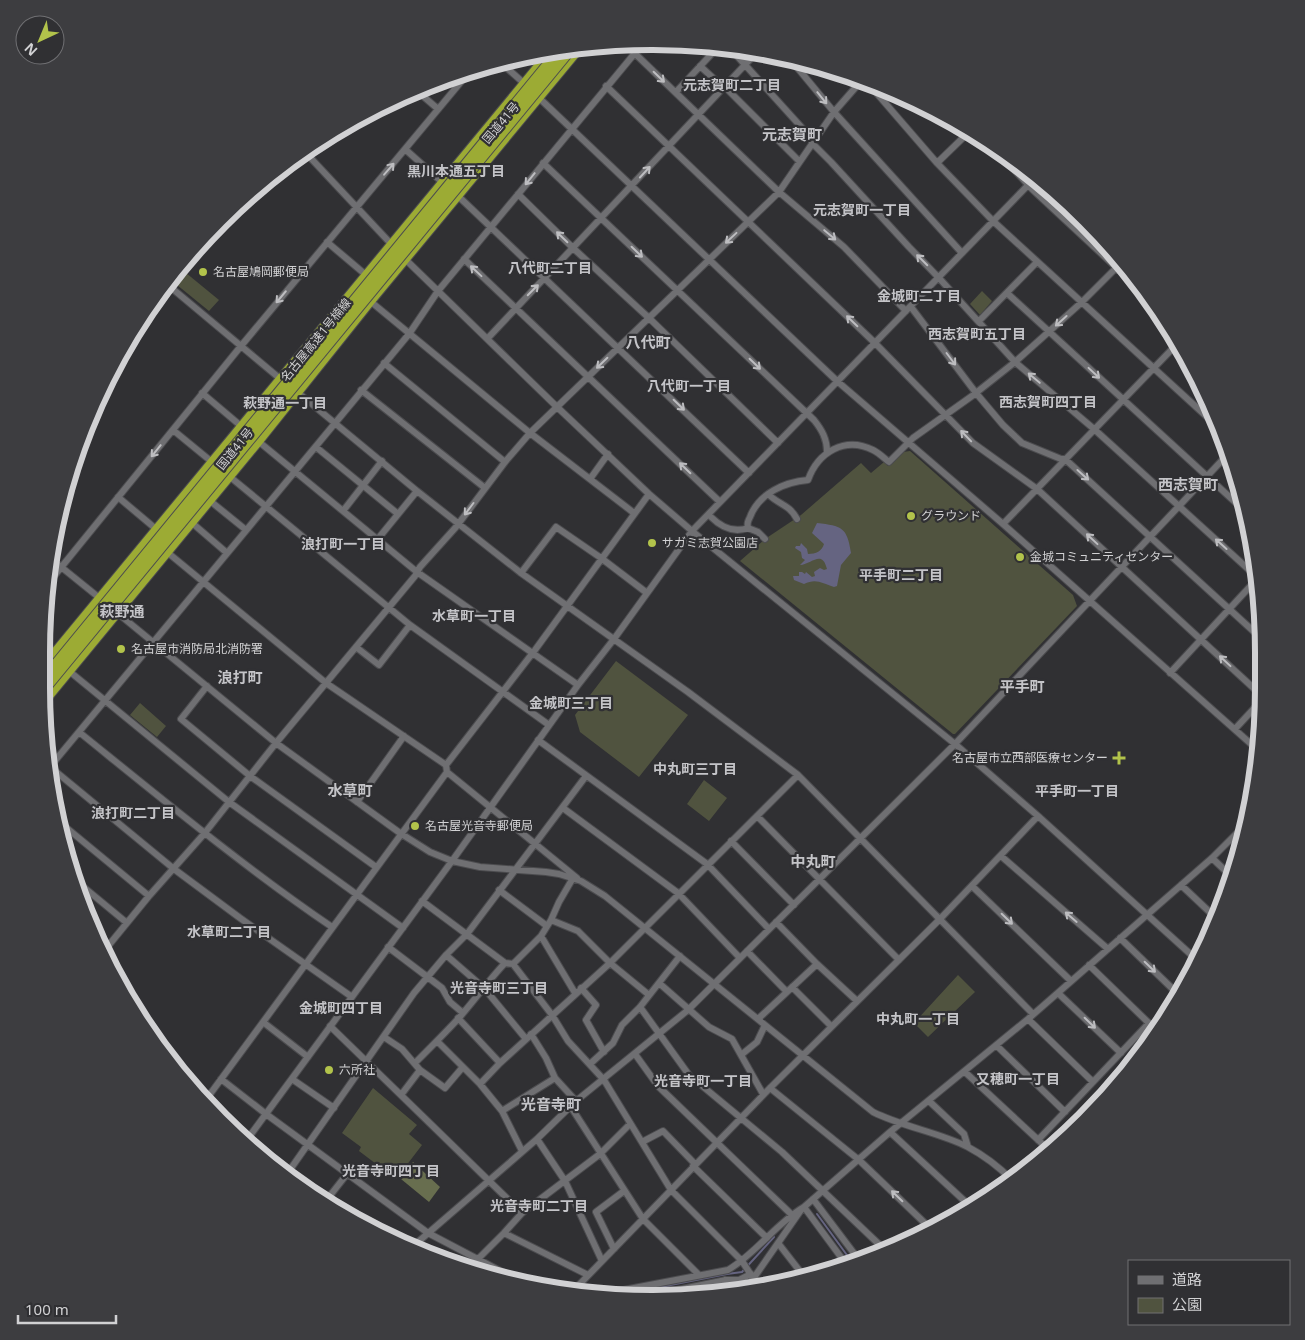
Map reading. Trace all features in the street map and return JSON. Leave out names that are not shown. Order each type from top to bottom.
[{"type":"highway","name":"国道41号","points":[[50,693],[210,500],[370,301],[574,55]]},
{"type":"highway","name":"名古屋高速1号楠線","points":[[50,682],[565,57]]},
{"type":"highway","name":"名古屋高速1号楠線","points":[[50,671],[552,59]]},
{"type":"highway","name":"国道41号","points":[[50,657],[544,60]]},
{"type":"street","points":[[632,51],[779,192],[844,247],[908,309],[1004,425],[1022,443],[1061,459],[1066,459],[1254,632]]},
{"type":"street","points":[[55,762],[106,702],[409,334],[438,291],[635,53]]},
{"type":"street","points":[[676,92],[712,53]]},
{"type":"street","points":[[738,56],[831,162],[1015,362],[1094,429],[1249,571]]},
{"type":"street","points":[[488,338],[751,59]]},
{"type":"street","points":[[700,66],[799,161]]},
{"type":"street","points":[[507,69],[837,381],[1003,524],[1252,745]]},
{"type":"street","points":[[798,69],[834,112],[962,253]]},
{"type":"street","points":[[55,576],[240,346],[406,150],[461,81]]},
{"type":"street","points":[[606,86],[875,343],[972,442],[1037,489],[1255,689]]},
{"type":"street","points":[[108,945],[204,834],[276,743],[458,524],[505,462],[530,433],[779,192],[834,112],[857,86]]},
{"type":"street","points":[[877,94],[937,163],[993,221],[1206,416]]},
{"type":"street","points":[[422,96],[438,109]]},
{"type":"street","points":[[937,163],[964,137]]},
{"type":"street","points":[[406,150],[442,182]]},
{"type":"street","points":[[310,158],[405,259],[649,494],[919,717],[955,744],[1038,816],[1192,956]]},
{"type":"street","points":[[543,163],[807,413],[822,430],[827,452]]},
{"type":"street","points":[[1019,175],[1099,248]]},
{"type":"street","points":[[250,1136],[452,861],[549,724],[614,639],[692,531],[1028,185]]},
{"type":"street","points":[[518,194],[778,443]]},
{"type":"street","points":[[457,195],[749,473]]},
{"type":"street","points":[[327,242],[366,275]]},
{"type":"street","points":[[464,259],[720,502]]},
{"type":"street","points":[[979,321],[1037,262]]},
{"type":"street","points":[[748,528],[747,524],[751,513],[757,504],[768,494],[788,483],[808,480],[816,463],[827,452],[856,445],[873,450],[889,462],[909,442],[1015,362],[1116,269]]},
{"type":"street","points":[[173,289],[417,492],[521,573],[772,754],[798,775],[940,919],[1030,1017],[1094,1082]]},
{"type":"street","points":[[1007,293],[1235,502]]},
{"type":"street","points":[[370,301],[530,433],[634,513]]},
{"type":"street","points":[[1003,524],[1173,349]]},
{"type":"street","points":[[384,363],[505,462]]},
{"type":"street","points":[[361,390],[485,488]]},
{"type":"street","points":[[202,394],[241,426]]},
{"type":"street","points":[[173,430],[212,462]]},
{"type":"street","points":[[258,440],[417,572],[578,685]]},
{"type":"street","points":[[316,447],[398,514]]},
{"type":"street","points":[[590,479],[608,454]]},
{"type":"street","points":[[418,1242],[537,1138],[576,1101],[688,1010],[955,744],[1223,459]]},
{"type":"street","points":[[343,511],[382,461]]},
{"type":"street","points":[[229,476],[410,626],[549,724]]},
{"type":"street","points":[[377,540],[417,492]]},
{"type":"street","points":[[209,1095],[357,894],[446,768],[649,494]]},
{"type":"street","points":[[768,494],[775,501],[787,506],[796,519]]},
{"type":"street","points":[[118,497],[156,529]]},
{"type":"street","points":[[210,500],[246,530]]},
{"type":"street","points":[[711,517],[731,530],[741,531],[748,528],[758,532],[766,539]]},
{"type":"street","points":[[191,522],[227,553]]},
{"type":"street","points":[[521,573],[556,527],[601,558],[646,593]]},
{"type":"street","points":[[167,552],[326,683],[404,736],[446,768],[581,881],[605,896],[872,1112],[968,1147],[993,1162],[1006,1174]]},
{"type":"street","points":[[57,564],[276,743],[356,802],[430,852],[452,861],[480,867],[546,872],[581,881]]},
{"type":"street","points":[[1170,673],[1251,585]]},
{"type":"street","points":[[356,647],[379,665],[410,626]]},
{"type":"street","points":[[69,671],[229,802],[403,928]]},
{"type":"street","points":[[207,686],[181,719],[250,776],[376,867]]},
{"type":"street","points":[[1235,729],[1254,708]]},
{"type":"street","points":[[79,732],[204,834],[282,893],[332,927]]},
{"type":"street","points":[[356,802],[404,736]]},
{"type":"street","points":[[538,740],[707,864],[769,929]]},
{"type":"street","points":[[56,772],[174,869],[352,997]]},
{"type":"street","points":[[480,1084],[500,1063],[610,962],[798,775]]},
{"type":"street","points":[[291,1169],[426,977],[467,934],[586,776]]},
{"type":"street","points":[[563,808],[678,893],[740,958]]},
{"type":"street","points":[[756,816],[899,960]]},
{"type":"street","points":[[578,1285],[763,1094],[940,919],[1038,816]]},
{"type":"street","points":[[68,829],[149,896]]},
{"type":"street","points":[[749,1282],[751,1276],[804,1207],[890,1132],[997,1046],[1212,858],[1236,834]]},
{"type":"street","points":[[731,840],[794,905]]},
{"type":"street","points":[[1001,856],[1108,949]]},
{"type":"street","points":[[1212,858],[1226,871]]},
{"type":"street","points":[[513,964],[541,936],[573,878]]},
{"type":"street","points":[[1181,885],[1211,913]]},
{"type":"street","points":[[972,886],[1071,981]]},
{"type":"street","points":[[85,888],[127,923]]},
{"type":"street","points":[[499,890],[549,923],[578,932],[610,962],[649,994]]},
{"type":"street","points":[[422,901],[505,963],[513,964],[552,1015],[568,1041],[604,1080],[671,1190],[743,1263],[754,1281]]},
{"type":"street","points":[[776,922],[857,1001]]},
{"type":"street","points":[[541,936],[576,993]]},
{"type":"street","points":[[1120,938],[1174,990]]},
{"type":"street","points":[[388,947],[442,988],[450,1002],[500,1063]]},
{"type":"street","points":[[747,951],[831,1026]]},
{"type":"street","points":[[446,954],[484,988],[528,1037],[546,1058],[555,1078],[576,1101]]},
{"type":"street","points":[[590,1064],[614,1043],[622,1025],[640,1007],[680,956]]},
{"type":"street","points":[[415,1064],[461,1016],[505,963]]},
{"type":"street","points":[[758,1019],[817,964]]},
{"type":"street","points":[[1038,1140],[1149,1023],[1089,965]]},
{"type":"street","points":[[659,983],[708,1027],[732,1039],[763,1094]]},
{"type":"street","points":[[581,988],[596,1005],[586,1020],[604,1052]]},
{"type":"street","points":[[1058,992],[1121,1053]]},
{"type":"street","points":[[640,1007],[689,1075],[782,1152],[880,1245]]},
{"type":"street","points":[[263,1022],[308,1057]]},
{"type":"street","points":[[741,1055],[757,1042],[765,1025]]},
{"type":"street","points":[[330,1026],[522,1212]]},
{"type":"street","points":[[384,1037],[402,1049],[420,1070],[445,1088],[462,1068]]},
{"type":"street","points":[[437,1041],[480,1084],[502,1111],[522,1151]]},
{"type":"street","points":[[997,1046],[1065,1112]]},
{"type":"street","points":[[635,1054],[658,1086],[791,1214]]},
{"type":"street","points":[[401,1095],[420,1070]]},
{"type":"street","points":[[965,1072],[1043,1145]]},
{"type":"street","points":[[292,1078],[334,1108]]},
{"type":"street","points":[[502,1111],[555,1078]]},
{"type":"street","points":[[222,1079],[266,1114],[428,1233],[497,1269]]},
{"type":"street","points":[[770,1088],[859,1160],[926,1224]]},
{"type":"street","points":[[930,1101],[964,1134],[968,1147]]},
{"type":"street","points":[[571,1107],[643,1219],[699,1275]]},
{"type":"street","points":[[478,1259],[504,1234],[522,1212],[600,1154],[630,1124]]},
{"type":"street","points":[[642,1142],[662,1131],[767,1238]]},
{"type":"street","points":[[890,1132],[965,1202]]},
{"type":"street","points":[[537,1138],[565,1181],[602,1261]]},
{"type":"street","points":[[330,1196],[347,1174]]},
{"type":"street","points":[[614,1249],[596,1212],[624,1191]]},
{"type":"street","points":[[813,1199],[855,1255]]},
{"type":"street","points":[[626,1289],[728,1270],[743,1263],[791,1214],[804,1207]]},
{"type":"street","points":[[804,1207],[842,1259]]},
{"type":"street","points":[[504,1234],[588,1275]]},
{"type":"street","points":[[778,1243],[800,1271]]},
{"type":"street","points":[[681,1289],[726,1280],[739,1280],[751,1276]]},
{"type":"street","points":[[719,1286],[726,1280]]},
{"type":"green space","points":[[186,273],[219,300],[209,311],[176,284]]},
{"type":"green space","points":[[982,291],[992,301],[980,315],[970,304]]},
{"type":"green space","points":[[910,451],[1073,595],[1077,606],[955,734],[740,561],[765,539],[801,515],[861,463],[871,473],[884,462],[888,466],[903,452]]},
{"type":"green space","points":[[616,661],[688,715],[639,777],[580,732],[575,715]]},
{"type":"green space","points":[[140,703],[166,726],[157,737],[130,715]]},
{"type":"green space","points":[[704,780],[727,798],[709,821],[687,804]]},
{"type":"green space","points":[[958,975],[975,992],[928,1037],[914,1023]]},
{"type":"green space","points":[[373,1088],[417,1125],[409,1134],[422,1145],[396,1179],[359,1151],[361,1147],[342,1133]]},
{"type":"green space","points":[[413,1162],[440,1187],[429,1202],[401,1179]]},
{"type":"water","points":[[817,523],[838,527],[842,529],[848,538],[851,553],[841,565],[837,586],[834,587],[819,582],[812,581],[804,584],[794,580],[793,576],[799,576],[799,572],[805,574],[806,572],[812,577],[815,576],[814,572],[820,568],[827,569],[825,563],[819,559],[800,565],[805,560],[802,558],[801,552],[795,548],[800,546],[801,543],[807,549],[808,554],[816,553],[822,549],[824,544],[812,533]]},
{"type":"waterway","points":[[817,1214],[848,1257]]},
{"type":"waterway","points":[[645,1290],[742,1272],[774,1237]]},
{"type":"place","name":"名古屋鳩岡郵便局","points":[[203,272]]},
{"type":"place","name":"グラウンド","points":[[911,516]]},
{"type":"place","name":"サガミ志賀公園店","points":[[652,543]]},
{"type":"place","name":"金城コミュニティセンター","points":[[1020,557]]},
{"type":"place","name":"名古屋市消防局北消防署","points":[[121,649]]},
{"type":"place","name":"名古屋市立西部医療センター","points":[[1119,758]]},
{"type":"place","name":"名古屋光音寺郵便局","points":[[415,826]]},
{"type":"place","name":"六所社","points":[[329,1070]]},
{"type":"district","name":"元志賀町二丁目","points":[[732,85]]},
{"type":"district","name":"元志賀町","points":[[792,135]]},
{"type":"district","name":"黒川本通五丁目","points":[[456,171]]},
{"type":"district","name":"元志賀町一丁目","points":[[862,210]]},
{"type":"district","name":"八代町二丁目","points":[[550,268]]},
{"type":"district","name":"金城町二丁目","points":[[919,296]]},
{"type":"district","name":"西志賀町五丁目","points":[[977,334]]},
{"type":"district","name":"八代町","points":[[648,343]]},
{"type":"district","name":"八代町一丁目","points":[[689,386]]},
{"type":"district","name":"西志賀町四丁目","points":[[1048,402]]},
{"type":"district","name":"萩野通一丁目","points":[[285,403]]},
{"type":"district","name":"西志賀町","points":[[1188,485]]},
{"type":"district","name":"浪打町一丁目","points":[[343,544]]},
{"type":"district","name":"平手町二丁目","points":[[901,575]]},
{"type":"district","name":"萩野通","points":[[122,612]]},
{"type":"district","name":"水草町一丁目","points":[[474,616]]},
{"type":"district","name":"浪打町","points":[[240,678]]},
{"type":"district","name":"平手町","points":[[1022,687]]},
{"type":"district","name":"金城町三丁目","points":[[571,703]]},
{"type":"district","name":"中丸町三丁目","points":[[695,769]]},
{"type":"district","name":"水草町","points":[[350,791]]},
{"type":"district","name":"平手町一丁目","points":[[1077,791]]},
{"type":"district","name":"浪打町二丁目","points":[[133,813]]},
{"type":"district","name":"中丸町","points":[[813,862]]},
{"type":"district","name":"水草町二丁目","points":[[229,932]]},
{"type":"district","name":"光音寺町三丁目","points":[[499,988]]},
{"type":"district","name":"金城町四丁目","points":[[341,1008]]},
{"type":"district","name":"中丸町一丁目","points":[[918,1019]]},
{"type":"district","name":"又穂町一丁目","points":[[1018,1079]]},
{"type":"district","name":"光音寺町一丁目","points":[[703,1081]]},
{"type":"district","name":"光音寺町","points":[[551,1105]]},
{"type":"district","name":"光音寺町四丁目","points":[[391,1171]]},
{"type":"district","name":"光音寺町二丁目","points":[[539,1206]]}]
